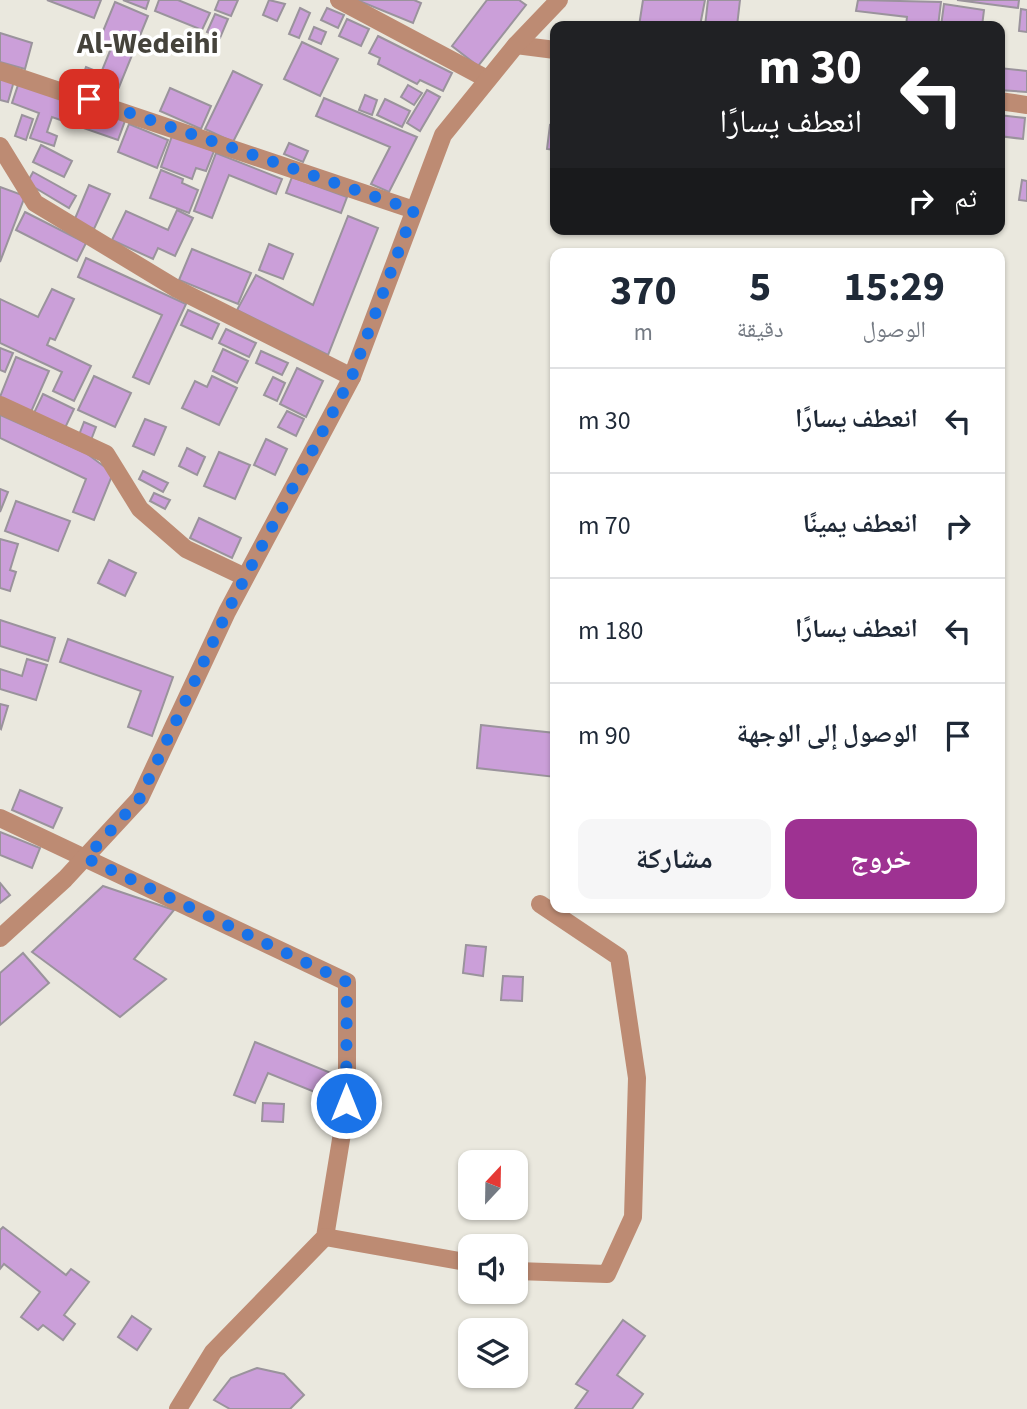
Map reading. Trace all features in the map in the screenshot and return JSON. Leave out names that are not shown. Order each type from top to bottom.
[{"type":"street","points":[[339,0],[487,79]]},
{"type":"street","points":[[0,938],[86,858],[140,798],[245,577],[352,376],[443,135],[516,45],[559,0]]},
{"type":"street","points":[[516,45],[550,49]]},
{"type":"street","points":[[0,71],[414,210]]},
{"type":"street","points":[[1005,102],[1027,104]]},
{"type":"street","points":[[0,146],[35,203],[177,289],[352,376]]},
{"type":"street","points":[[0,405],[106,454],[140,509],[186,549],[245,577]]},
{"type":"street","points":[[0,818],[347,982],[346,1103],[326,1237],[214,1352],[178,1409]]},
{"type":"street","points":[[540,904],[550,911]]},
{"type":"street","points":[[528,1271],[607,1274],[633,1217],[637,1077],[619,957],[553,913]]},
{"type":"street","points":[[326,1237],[458,1261]]},
{"type":"building","points":[[47,0],[101,0],[94,18]]},
{"type":"building","points":[[123,0],[149,0],[146,9]]},
{"type":"building","points":[[159,0],[178,0],[210,13],[202,30],[155,11]]},
{"type":"building","points":[[219,0],[238,0],[231,16],[215,10]]},
{"type":"building","points":[[269,0],[285,4],[277,21],[263,15]]},
{"type":"building","points":[[357,0],[414,0],[421,3],[413,23]]},
{"type":"building","points":[[487,0],[519,0],[526,5],[478,66],[452,46]]},
{"type":"building","points":[[643,0],[705,0],[701,21],[640,21]]},
{"type":"building","points":[[708,0],[740,0],[738,21],[706,21]]},
{"type":"building","points":[[858,0],[941,2],[939,21],[907,21],[907,17],[856,11]]},
{"type":"building","points":[[957,0],[1019,0],[1018,8]]},
{"type":"building","points":[[115,2],[148,16],[115,97],[80,83],[86,67],[101,73],[112,46],[99,41]]},
{"type":"building","points":[[944,4],[984,10],[983,21],[942,21]]},
{"type":"building","points":[[300,8],[310,13],[299,38],[289,34]]},
{"type":"building","points":[[327,8],[344,15],[338,28],[321,20]]},
{"type":"building","points":[[1021,9],[1027,10],[1027,32],[1019,31]]},
{"type":"building","points":[[215,14],[228,19],[220,38],[207,32]]},
{"type":"building","points":[[347,19],[369,29],[361,46],[339,36]]},
{"type":"building","points":[[314,27],[326,32],[321,44],[309,39]]},
{"type":"building","points":[[0,33],[32,43],[25,69],[0,62]]},
{"type":"building","points":[[378,36],[452,73],[443,91],[420,80],[417,84],[378,64],[380,58],[369,53]]},
{"type":"building","points":[[302,42],[338,59],[320,96],[284,79]]},
{"type":"building","points":[[1005,69],[1027,71],[1027,92],[1005,90]]},
{"type":"building","points":[[233,71],[262,85],[233,142],[205,129]]},
{"type":"building","points":[[0,77],[14,81],[8,102],[0,100]]},
{"type":"building","points":[[19,82],[126,118],[118,140],[52,117],[47,132],[57,136],[54,146],[30,138],[39,113],[12,103]]},
{"type":"building","points":[[408,85],[422,93],[414,105],[401,97]]},
{"type":"building","points":[[170,88],[211,106],[201,129],[160,111]]},
{"type":"building","points":[[427,90],[440,97],[420,131],[407,123]]},
{"type":"building","points":[[365,95],[377,100],[372,115],[359,110]]},
{"type":"building","points":[[324,98],[417,137],[389,192],[371,184],[390,147],[316,116]]},
{"type":"building","points":[[385,99],[410,111],[402,127],[377,115]]},
{"type":"building","points":[[22,115],[33,119],[26,140],[15,136]]},
{"type":"building","points":[[1005,116],[1025,118],[1023,139],[1005,137]]},
{"type":"building","points":[[129,124],[168,140],[157,168],[118,152]]},
{"type":"building","points":[[550,125],[550,149],[547,149]]},
{"type":"building","points":[[172,136],[214,151],[206,171],[196,168],[192,179],[161,167]]},
{"type":"building","points":[[289,143],[308,151],[303,162],[284,154]]},
{"type":"building","points":[[41,145],[72,161],[64,177],[33,162]]},
{"type":"building","points":[[216,153],[282,179],[276,194],[229,175],[212,218],[194,211]]},
{"type":"building","points":[[161,170],[183,179],[182,183],[198,190],[189,213],[150,198]]},
{"type":"building","points":[[33,172],[76,196],[69,208],[27,183]]},
{"type":"building","points":[[292,177],[347,197],[341,213],[286,193]]},
{"type":"building","points":[[1022,180],[1027,181],[1027,201],[1019,200]]},
{"type":"building","points":[[89,185],[110,194],[94,229],[74,221]]},
{"type":"building","points":[[0,187],[25,196],[0,262]]},
{"type":"building","points":[[177,210],[193,218],[175,256],[158,248],[153,259],[112,240],[126,211],[168,230]]},
{"type":"building","points":[[25,212],[86,243],[77,261],[16,230]]},
{"type":"building","points":[[348,216],[378,228],[328,355],[237,310],[256,275],[313,305]]},
{"type":"building","points":[[269,244],[293,254],[283,279],[259,270]]},
{"type":"building","points":[[192,249],[251,273],[238,304],[179,280]]},
{"type":"building","points":[[86,258],[186,304],[149,384],[133,377],[162,315],[78,277]]},
{"type":"building","points":[[52,289],[74,299],[55,340],[50,338],[47,345],[91,366],[74,401],[53,391],[62,372],[0,343],[0,299],[38,317]]},
{"type":"building","points":[[188,310],[219,324],[212,339],[181,325]]},
{"type":"building","points":[[226,329],[256,343],[249,357],[219,343]]},
{"type":"building","points":[[0,348],[13,353],[5,372],[0,370]]},
{"type":"building","points":[[223,349],[248,361],[237,383],[213,371]]},
{"type":"building","points":[[261,351],[288,363],[282,375],[256,363]]},
{"type":"building","points":[[16,357],[49,371],[31,412],[0,397]]},
{"type":"building","points":[[297,368],[323,381],[306,417],[280,404]]},
{"type":"building","points":[[94,376],[131,393],[115,427],[78,410]]},
{"type":"building","points":[[212,376],[237,388],[219,425],[182,408],[195,381],[207,387]]},
{"type":"building","points":[[273,377],[285,383],[277,401],[264,395]]},
{"type":"building","points":[[43,394],[74,409],[65,428],[34,413]]},
{"type":"building","points":[[287,411],[304,419],[296,436],[278,427]]},
{"type":"building","points":[[0,415],[86,453],[113,473],[94,520],[73,512],[86,479],[0,438]]},
{"type":"building","points":[[145,419],[166,427],[154,455],[133,446]]},
{"type":"building","points":[[84,422],[96,427],[91,440],[79,435]]},
{"type":"building","points":[[266,439],[287,449],[275,475],[254,465]]},
{"type":"building","points":[[187,448],[205,457],[197,475],[179,466]]},
{"type":"building","points":[[219,452],[250,465],[235,499],[204,486]]},
{"type":"building","points":[[143,471],[168,483],[163,492],[139,479]]},
{"type":"building","points":[[0,489],[8,492],[0,512]]},
{"type":"building","points":[[154,493],[170,500],[165,509],[150,501]]},
{"type":"building","points":[[16,501],[70,521],[58,551],[5,531]]},
{"type":"building","points":[[199,518],[241,538],[232,558],[190,538]]},
{"type":"building","points":[[0,539],[18,544],[10,570],[16,572],[10,591],[0,588]]},
{"type":"building","points":[[109,560],[136,573],[125,596],[98,583]]},
{"type":"building","points":[[0,620],[55,638],[48,661],[0,646]]},
{"type":"building","points":[[68,639],[173,677],[152,736],[128,727],[141,691],[60,662]]},
{"type":"building","points":[[27,659],[47,665],[36,700],[0,689],[0,669],[22,676]]},
{"type":"building","points":[[0,704],[8,706],[1,729],[0,728]]},
{"type":"building","points":[[481,725],[550,732],[550,776],[477,768]]},
{"type":"building","points":[[20,790],[62,808],[53,828],[12,810]]},
{"type":"building","points":[[0,832],[40,848],[32,868],[0,855]]},
{"type":"building","points":[[0,883],[10,895],[0,903]]},
{"type":"building","points":[[103,886],[174,910],[134,959],[166,979],[120,1017],[32,952]]},
{"type":"building","points":[[466,945],[486,947],[483,976],[463,973]]},
{"type":"building","points":[[23,953],[49,983],[0,1025],[0,973]]},
{"type":"building","points":[[503,976],[523,977],[522,1001],[501,1000]]},
{"type":"building","points":[[255,1042],[331,1073],[322,1095],[268,1073],[255,1103],[234,1095]]},
{"type":"building","points":[[263,1103],[284,1104],[283,1122],[262,1121]]},
{"type":"building","points":[[3,1227],[66,1275],[71,1269],[89,1282],[64,1315],[75,1324],[63,1340],[43,1325],[38,1330],[21,1317],[40,1292],[4,1264],[0,1269],[0,1230]]},
{"type":"building","points":[[132,1316],[151,1329],[137,1350],[118,1337]]},
{"type":"building","points":[[623,1320],[645,1336],[617,1375],[643,1394],[632,1409],[575,1409],[588,1391],[576,1384]]},
{"type":"building","points":[[257,1368],[284,1374],[304,1395],[290,1409],[230,1409],[214,1400],[231,1378]]},
{"type":"district","name":"Al-Wedeihi","points":[[148,43]]},
{"type":"route","points":[[89,99],[414,210],[352,376],[227,612],[140,798],[86,858],[347,982],[346,1103]]}]
